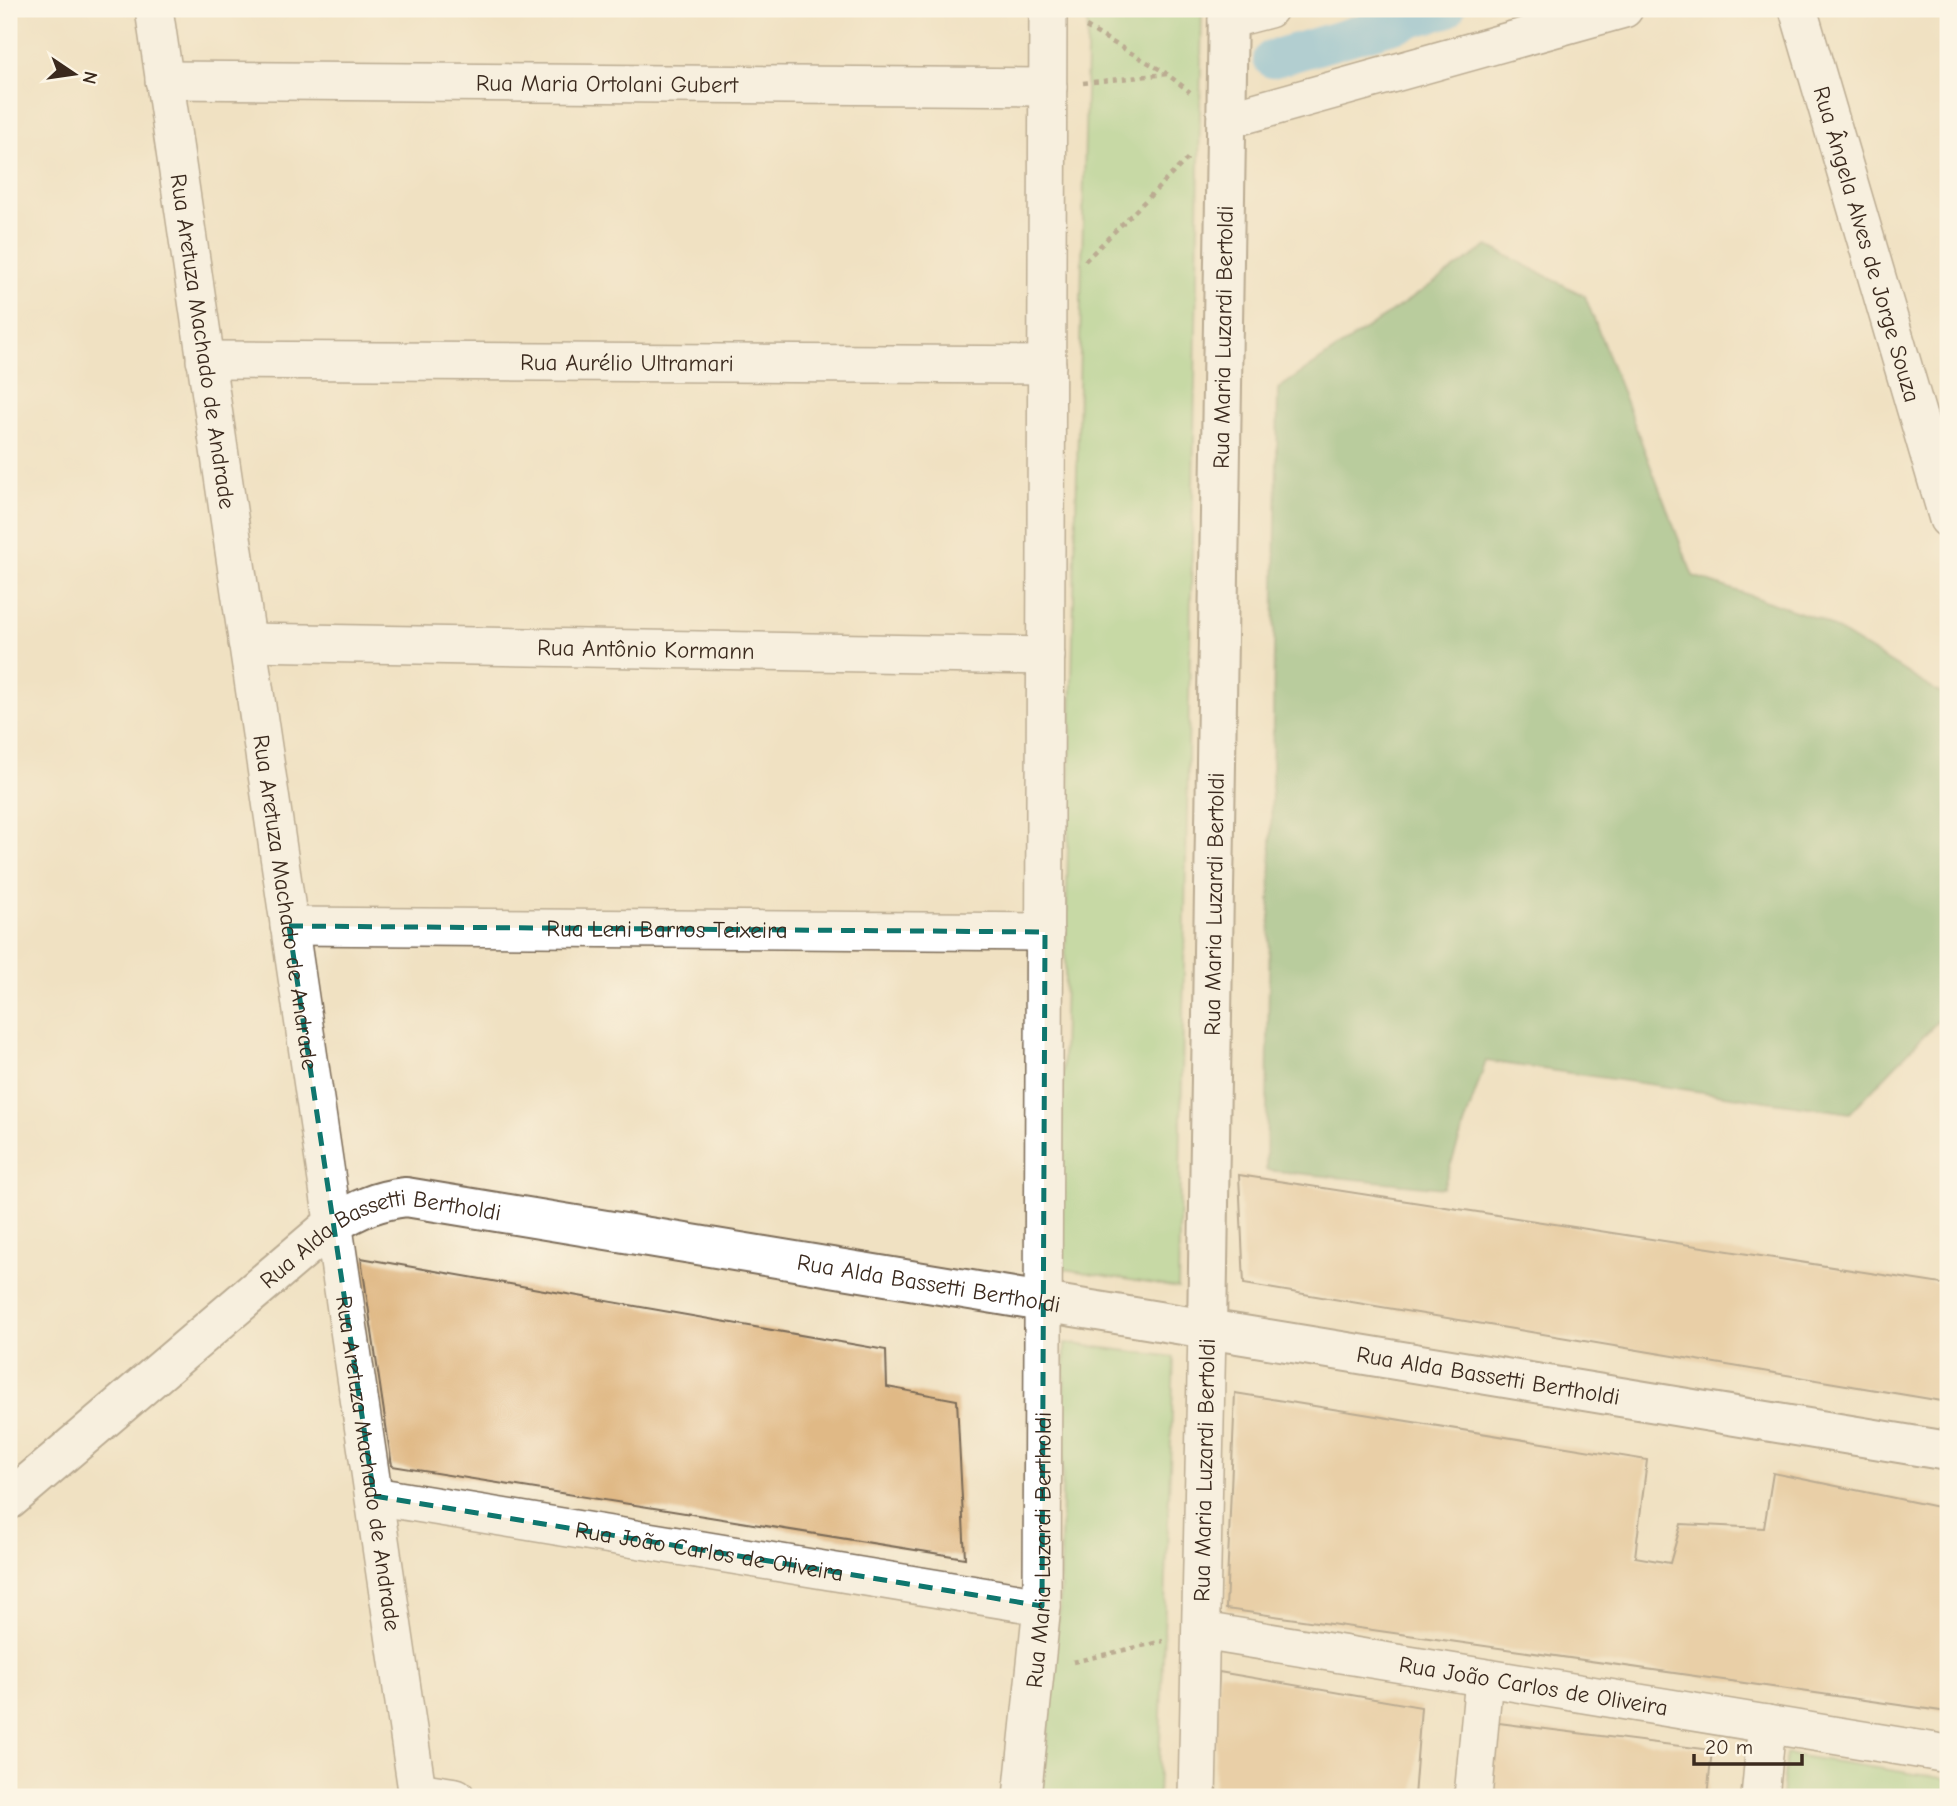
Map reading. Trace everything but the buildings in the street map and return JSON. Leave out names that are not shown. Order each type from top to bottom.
[{"type":"street","name":"Rua Aretuza Machado de Andrade","points":[[154,9],[417,1794]]},
{"type":"street","points":[[1228,15],[1269,9]]},
{"type":"street","points":[[1226,120],[1624,9]]},
{"type":"street","name":"Rua Ângela Alves de Jorge Souza","points":[[1798,9],[1948,519]]},
{"type":"street","points":[[1044,1302],[1048,87],[1062,15]]},
{"type":"street","name":"Rua Maria Luzardi Bertoldi","points":[[1197,1797],[1202,1632],[1228,15]]},
{"type":"street","name":"Rua Maria Ortolani Gubert","points":[[164,80],[1048,87]]},
{"type":"street","name":"Rua Aurélio Ultramari","points":[[205,360],[1046,365]]},
{"type":"street","name":"Rua Antônio Kormann","points":[[247,642],[1046,656]]},
{"type":"street","name":"Rua Leni Barros Teixeira","points":[[289,926],[1045,932]]},
{"type":"street","name":"Rua Alda Bassetti Bertholdi","points":[[9,1500],[334,1224],[359,1208],[384,1199],[406,1198],[1948,1451]]},
{"type":"street","name":"Rua Maria Luzardi Bertholdi","points":[[1021,1797],[1042,1606],[1044,1302]]},
{"type":"street","name":"Rua João Carlos de Oliveira","points":[[374,1496],[1042,1606]]},
{"type":"street","name":"Rua João Carlos de Oliveira","points":[[1202,1632],[1948,1754]]},
{"type":"street","points":[[1473,1797],[1484,1678]]},
{"type":"street","points":[[1760,1797],[1767,1724]]},
{"type":"street","points":[[417,1794],[456,1797]]},
{"type":"path","points":[[1047,299],[1226,120],[1167,74],[1062,15]]},
{"type":"path","points":[[1048,87],[1167,74]]},
{"type":"path","points":[[1035,1671],[1202,1632]]},
{"type":"highlighted area","points":[[289,926],[1045,932],[1042,1606],[374,1496]]},
{"type":"green space","points":[[1088,9],[1202,9],[1178,1288],[1058,1268]]},
{"type":"green space","points":[[1488,246],[1585,296],[1693,576],[1819,619],[1948,698],[1948,1010],[1850,1113],[1486,1061],[1443,1188],[1266,1170],[1278,389]]},
{"type":"green space","points":[[1065,1343],[1174,1357],[1158,1797],[1042,1797],[1060,1601]]},
{"type":"green space","points":[[1786,1754],[1948,1779],[1948,1787],[1941,1797],[1782,1797]]},
{"type":"waterway","points":[[1272,59],[1446,9]]}]
